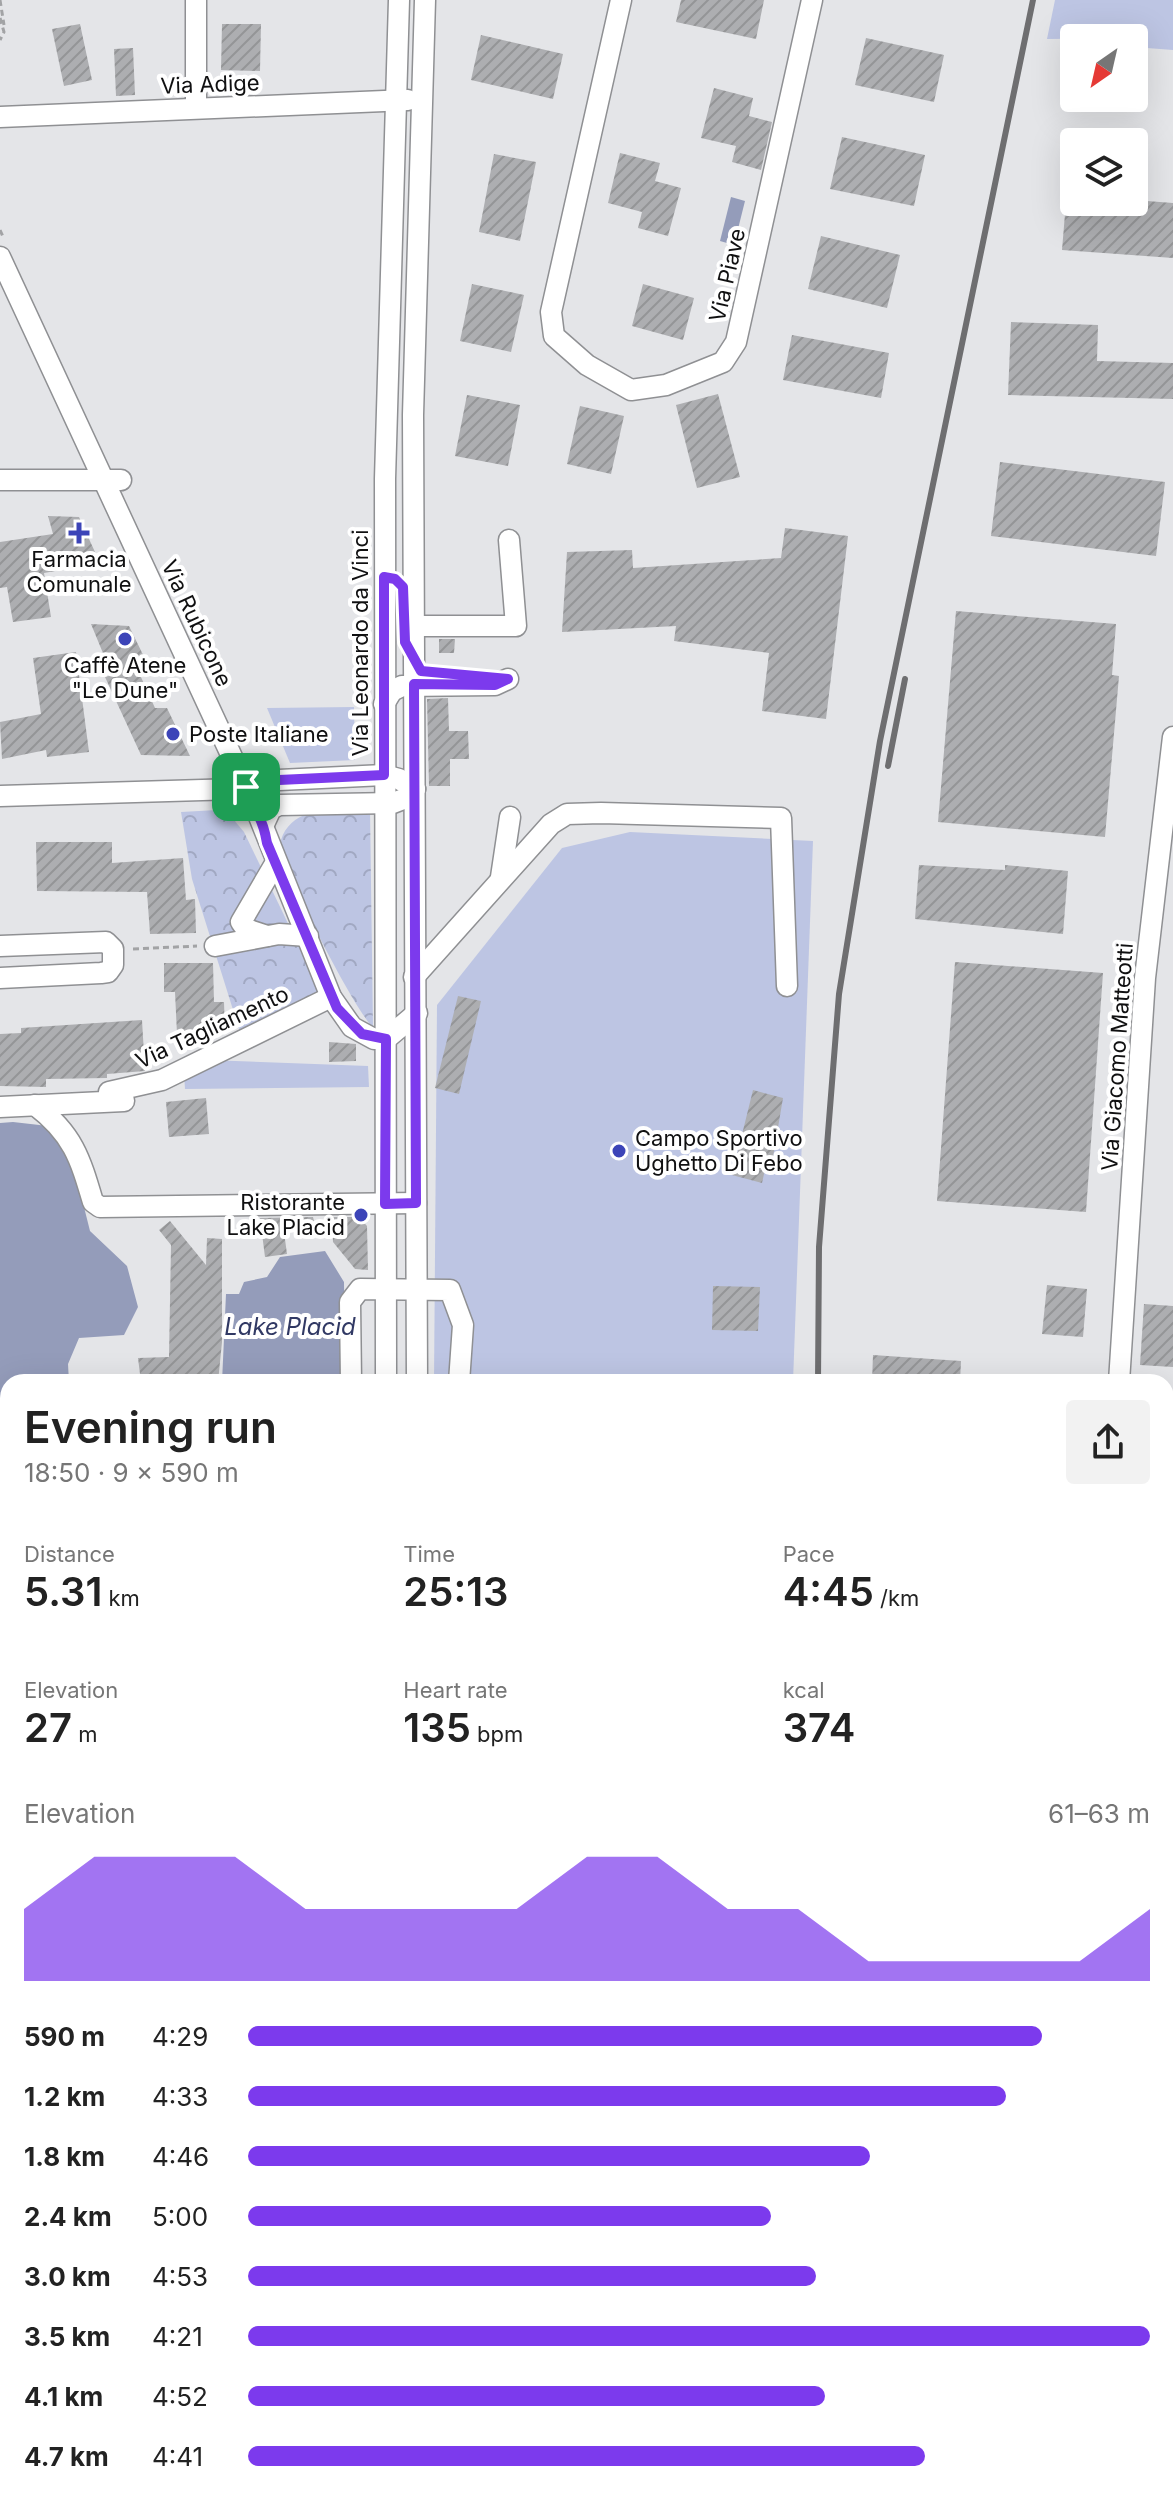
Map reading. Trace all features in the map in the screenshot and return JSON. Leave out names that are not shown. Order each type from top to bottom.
[{"type":"street","points":[[196,0],[196,107]]},
{"type":"street","name":"Via Leonardo da Vinci","points":[[386,1374],[384,704],[375,577],[399,0]]},
{"type":"street","points":[[417,1374],[413,415],[425,0]]},
{"type":"street","name":"Via Piave","points":[[621,0],[551,312],[554,336],[587,365],[631,390],[666,385],[723,362],[736,342],[812,0]]},
{"type":"street","name":"Via Adige","points":[[0,117],[422,100]]},
{"type":"street","name":"Via Rubicone","points":[[0,257],[113,480],[241,788],[256,809],[331,997],[352,1027],[374,1039],[386,1039]]},
{"type":"street","points":[[0,480],[113,480]]},
{"type":"street","points":[[414,626],[516,626],[509,540]]},
{"type":"street","points":[[375,577],[395,579],[403,587],[405,642],[427,674],[509,678],[495,685],[414,684],[397,688],[384,704]]},
{"type":"street","name":"Via Giacomo Matteotti","points":[[1120,1374],[1145,978],[1173,737]]},
{"type":"street","points":[[0,796],[241,788],[279,780],[384,775],[399,779],[415,789]]},
{"type":"street","points":[[241,788],[289,803],[384,804],[402,801],[415,789]]},
{"type":"street","points":[[267,936],[246,929],[241,922],[269,843],[271,809],[289,803]]},
{"type":"street","points":[[386,965],[396,982],[407,982],[417,975],[501,877],[551,824],[567,814],[781,818],[787,986]]},
{"type":"street","points":[[501,877],[510,817]]},
{"type":"street","points":[[215,946],[267,936],[308,936]]},
{"type":"street","points":[[0,946],[106,942],[113,949],[113,965],[108,972],[0,978]]},
{"type":"street","name":"Via Tagliamento","points":[[109,1092],[162,1080],[331,997]]},
{"type":"street","points":[[386,1039],[417,1013]]},
{"type":"street","points":[[0,1107],[138,1100]]},
{"type":"street","points":[[35,1105],[60,1124],[75,1147],[93,1202],[100,1207],[416,1203]]},
{"type":"street","points":[[351,1374],[350,1302],[360,1289],[416,1289],[450,1290],[463,1325],[460,1374]]},
{"type":"path","points":[[0,0],[4,25],[0,40]]},
{"type":"path","points":[[0,18],[4,25]]},
{"type":"path","points":[[113,949],[215,946]]},
{"type":"green space","points":[[1055,0],[1173,0],[1173,50],[1148,48],[1148,24],[1060,24],[1060,39],[1047,39]]},
{"type":"green space","points":[[354,707],[355,760],[290,763],[267,708]]},
{"type":"green space","points":[[332,809],[370,809],[373,1028],[349,992],[319,936],[293,879],[281,840],[287,828],[307,814]]},
{"type":"green space","points":[[217,810],[228,813],[244,832],[321,992],[240,1032],[192,879],[181,812]]},
{"type":"green space","name":"Campo Sportivo Ughetto Di Febo","points":[[630,832],[813,841],[793,1374],[434,1374],[437,1005],[562,848]]},
{"type":"green space","points":[[207,1060],[368,1066],[369,1087],[185,1089],[184,1073]]},
{"type":"water","points":[[731,197],[745,201],[734,245],[720,241]]},
{"type":"water","points":[[0,1123],[48,1126],[71,1155],[90,1231],[127,1266],[138,1307],[124,1335],[79,1338],[68,1364],[69,1374],[0,1374]]},
{"type":"water","name":"Lake Placid","points":[[325,1251],[344,1282],[345,1374],[222,1374],[226,1294],[239,1294],[244,1282],[267,1277],[280,1257]]},
{"type":"building","points":[[681,0],[764,0],[756,39],[676,22]]},
{"type":"building","points":[[80,24],[92,80],[64,86],[52,29]]},
{"type":"building","points":[[222,24],[261,24],[260,71],[221,70]]},
{"type":"building","points":[[481,35],[563,54],[553,99],[471,80]]},
{"type":"building","points":[[866,38],[944,55],[934,102],[855,85]]},
{"type":"building","points":[[133,48],[135,95],[116,96],[114,49]]},
{"type":"building","points":[[714,88],[753,98],[749,116],[772,122],[761,170],[732,162],[736,146],[701,138]]},
{"type":"building","points":[[842,137],[925,155],[914,206],[830,189]]},
{"type":"building","points":[[620,153],[660,163],[655,181],[681,188],[668,236],[638,228],[642,212],[608,203]]},
{"type":"building","points":[[494,154],[536,162],[520,241],[479,232]]},
{"type":"building","points":[[1148,201],[1173,203],[1173,258],[1062,250],[1065,216],[1148,216]]},
{"type":"building","points":[[821,236],[900,255],[887,308],[808,289]]},
{"type":"building","points":[[472,284],[524,295],[511,352],[460,341]]},
{"type":"building","points":[[643,284],[694,298],[683,340],[632,326]]},
{"type":"building","points":[[1011,322],[1098,325],[1097,361],[1173,363],[1173,399],[1008,395]]},
{"type":"building","points":[[792,335],[889,353],[881,398],[783,380]]},
{"type":"building","points":[[718,394],[740,477],[697,488],[676,405]]},
{"type":"building","points":[[467,395],[520,405],[508,466],[455,456]]},
{"type":"building","points":[[580,406],[624,416],[611,474],[567,464]]},
{"type":"building","points":[[1000,462],[1165,482],[1156,556],[991,536]]},
{"type":"building","points":[[48,516],[79,517],[100,563],[44,573],[51,617],[13,622],[7,587],[0,588],[0,542],[53,534]]},
{"type":"building","points":[[785,528],[848,536],[826,719],[762,711],[769,653],[674,641],[676,626],[562,632],[567,552],[632,550],[633,568],[781,558]]},
{"type":"building","points":[[956,611],[1116,624],[1112,675],[1119,676],[1105,837],[938,822]]},
{"type":"building","points":[[91,624],[129,626],[149,667],[136,666],[155,708],[167,708],[190,756],[141,755],[105,677],[112,675]]},
{"type":"building","points":[[439,639],[455,639],[454,653],[439,653]]},
{"type":"building","points":[[76,652],[89,752],[47,757],[46,750],[2,759],[0,722],[41,714],[33,658]]},
{"type":"building","points":[[448,698],[449,731],[468,731],[469,759],[450,759],[450,786],[429,786],[427,699]]},
{"type":"building","points":[[36,842],[112,842],[112,863],[183,858],[186,900],[195,899],[196,933],[150,934],[147,892],[37,891]]},
{"type":"building","points":[[919,865],[1005,870],[1005,865],[1068,871],[1063,934],[915,919]]},
{"type":"building","points":[[955,962],[1103,973],[1086,1212],[937,1201]]},
{"type":"building","points":[[164,963],[213,963],[214,1002],[224,1002],[225,1033],[177,1034],[175,992],[164,992]]},
{"type":"building","points":[[458,996],[481,1001],[459,1094],[435,1088]]},
{"type":"building","points":[[142,1020],[145,1071],[107,1074],[107,1078],[46,1079],[46,1087],[0,1086],[0,1034],[21,1033],[21,1028]]},
{"type":"building","points":[[329,1042],[356,1044],[356,1061],[329,1062]]},
{"type":"building","points":[[753,1090],[783,1098],[773,1157],[768,1156],[762,1183],[732,1175]]},
{"type":"building","points":[[206,1098],[209,1134],[169,1137],[166,1102]]},
{"type":"building","points":[[313,1217],[315,1225],[284,1232],[287,1254],[265,1257],[260,1218]]},
{"type":"building","points":[[332,1217],[359,1217],[367,1226],[368,1270],[355,1269],[333,1242]]},
{"type":"building","points":[[170,1221],[206,1265],[207,1238],[222,1239],[222,1342],[219,1374],[140,1374],[138,1358],[169,1357],[171,1245],[159,1230]]},
{"type":"building","points":[[1047,1285],[1087,1289],[1083,1337],[1042,1334]]},
{"type":"building","points":[[713,1286],[760,1287],[758,1331],[712,1330]]},
{"type":"building","points":[[1144,1304],[1173,1306],[1173,1367],[1140,1365]]},
{"type":"building","points":[[873,1355],[961,1361],[960,1374],[872,1374]]},
{"type":"railway","points":[[818,1374],[819,1247],[839,994],[880,741],[1033,0]]},
{"type":"railway","points":[[888,766],[905,679]]},
{"type":"place","name":"Farmacia Comunale","points":[[79,533]]},
{"type":"place","name":"Caffè Atene \"Le Dune\"","points":[[125,639]]},
{"type":"place","name":"Poste Italiane","points":[[173,734]]},
{"type":"place","name":"Campo Sportivo Ughetto Di Febo","points":[[619,1151]]},
{"type":"place","name":"Ristorante Lake Placid","points":[[361,1215]]},
{"type":"route","points":[[384,577],[395,579],[403,587],[405,642],[414,655],[417,668],[427,674],[508,679],[495,685],[414,684],[416,1203],[385,1204],[386,1039],[374,1039],[362,1034],[337,1008],[267,843],[264,824],[256,809],[236,789],[246,787],[279,780],[384,775],[384,577]]}]
